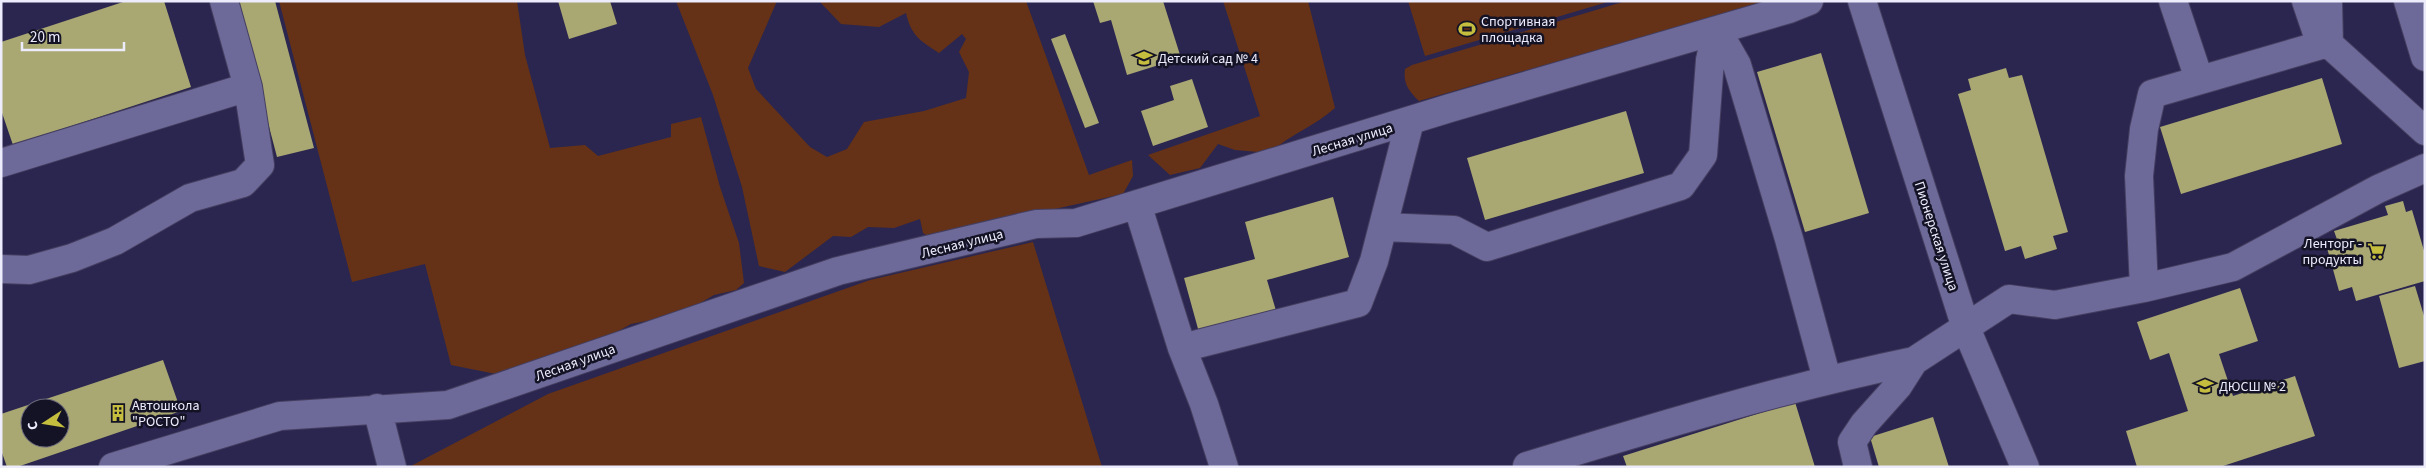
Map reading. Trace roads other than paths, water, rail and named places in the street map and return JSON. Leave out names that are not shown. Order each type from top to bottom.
[{"type":"street","points":[[1,269],[29,270],[72,258],[115,240],[190,198],[242,183],[260,165],[248,87],[224,1]]},
{"type":"street","name":"Лесная улица","points":[[113,467],[280,416],[377,408],[448,405],[838,271],[1036,224],[1076,223],[1410,121],[1789,9],[1809,1]]},
{"type":"street","name":"Пионерская улица","points":[[1862,1],[1966,328],[2025,467]]},
{"type":"street","points":[[2173,1],[2200,79]]},
{"type":"street","points":[[2306,1],[2325,45],[2425,131]]},
{"type":"street","points":[[2325,45],[2328,1]]},
{"type":"street","points":[[2408,1],[2425,57]]},
{"type":"street","points":[[1383,227],[1454,230],[1487,247],[1681,186],[1703,155],[1710,60],[1717,30]]},
{"type":"street","points":[[1717,30],[1737,65],[1789,239],[1827,379]]},
{"type":"street","points":[[2144,288],[2139,176],[2144,129],[2152,94],[2325,45]]},
{"type":"street","points":[[1,163],[248,87]]},
{"type":"street","points":[[1182,348],[1358,303],[1374,261],[1410,121]]},
{"type":"street","points":[[1527,467],[1679,419],[1827,379],[1914,361],[2009,299],[2055,305],[2144,288],[2233,267],[2378,189],[2425,168]]},
{"type":"street","points":[[1137,204],[1182,348],[1204,404],[1224,467]]},
{"type":"street","points":[[1858,467],[1852,442],[1864,424],[1898,386],[1914,361]]},
{"type":"street","points":[[377,408],[392,467]]},
{"type":"place","name":"Спортивная площадка","points":[[1467,29]]},
{"type":"place","name":"Детский сад № 4","points":[[1144,58]]},
{"type":"place","name":"Ленторг - продукты","points":[[2376,251]]},
{"type":"place","name":"ДЮСШ № 2","points":[[2205,386]]},
{"type":"place","name":"Автошкола \"РОСТО\"","points":[[118,413]]}]
